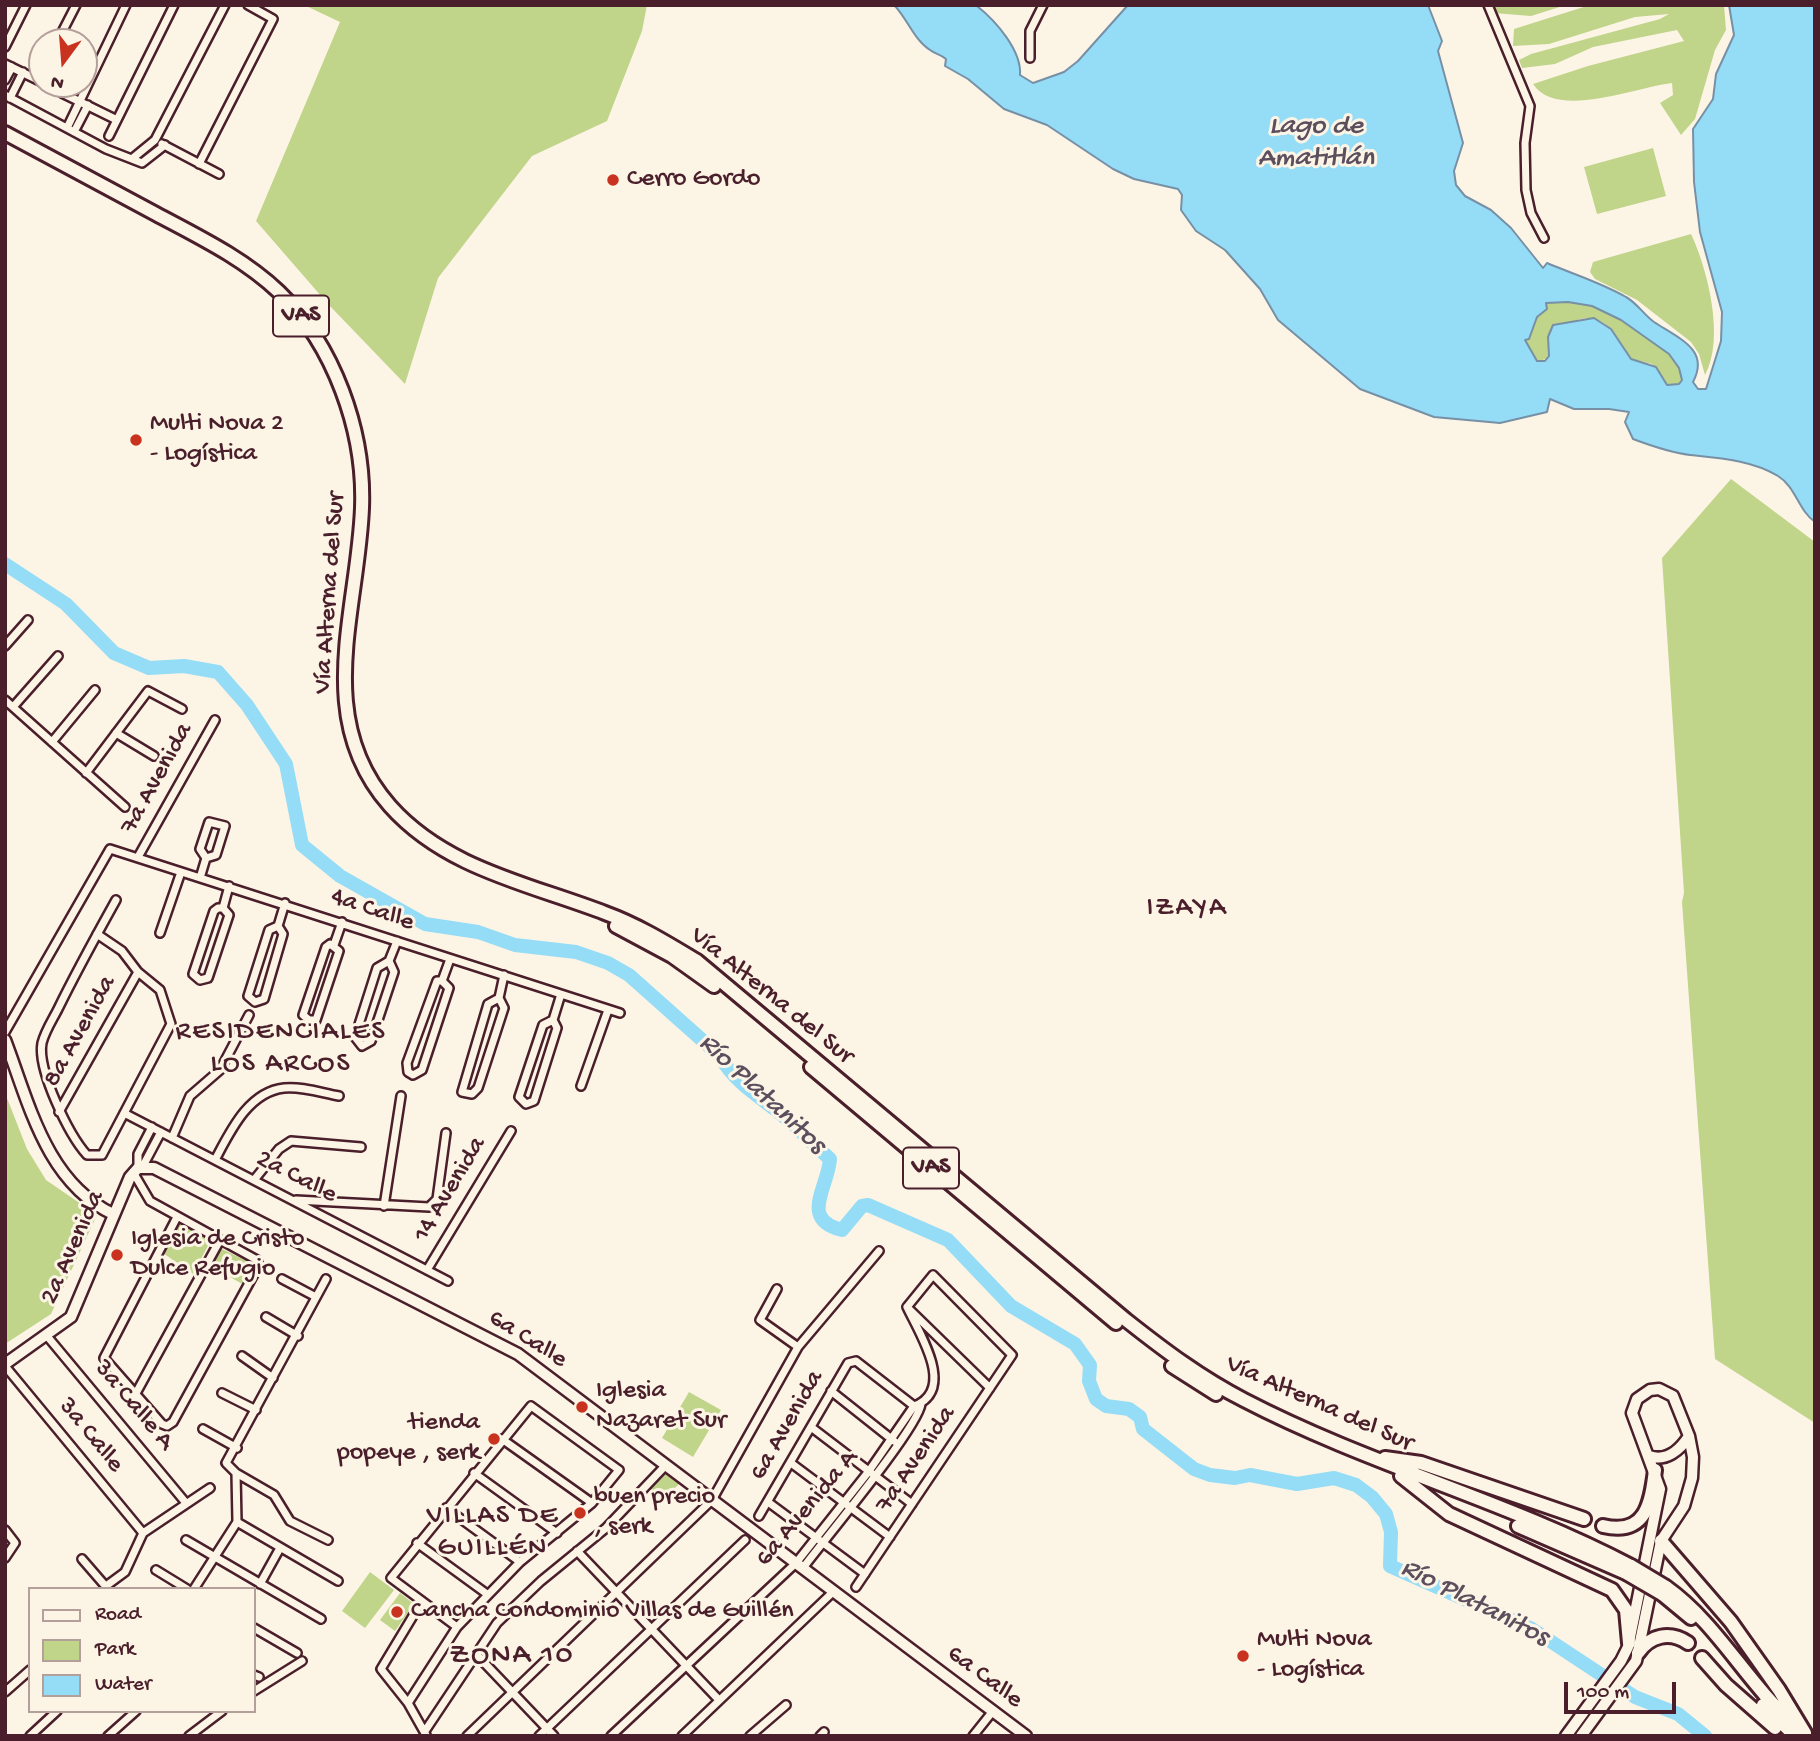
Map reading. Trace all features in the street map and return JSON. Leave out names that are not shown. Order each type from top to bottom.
[{"type":"highway","name":"Vía Alterna del Sur","points":[[5,133],[236,258],[277,290],[311,330],[344,397],[361,476],[360,525],[342,652]]},
{"type":"highway","name":"Vía Alterna del Sur","points":[[5,142],[233,264],[272,296],[306,335],[337,400],[349,447],[353,477],[353,515],[340,673],[340,728],[356,769],[382,810],[417,841],[456,867],[607,922],[682,962],[1094,1305],[1188,1378],[1268,1420],[1629,1569]]},
{"type":"highway","name":"Vía Alterna del Sur","points":[[340,673],[346,715],[357,754],[389,805],[422,835],[467,863],[636,926],[696,961],[1180,1362],[1280,1418],[1378,1458],[1629,1569],[1664,1590],[1706,1633],[1766,1708],[1803,1735]]},
{"type":"highway","points":[[1378,1458],[1421,1463],[1584,1519]]},
{"type":"highway","points":[[1603,1526],[1626,1527],[1641,1518],[1650,1503],[1655,1470]]},
{"type":"highway","points":[[1401,1476],[1427,1500],[1456,1517],[1612,1590],[1626,1610],[1629,1643]]},
{"type":"highway","points":[[1661,1541],[1731,1622],[1779,1690],[1803,1735]]},
{"type":"highway","points":[[1638,1653],[1645,1643],[1658,1637],[1676,1637],[1688,1643]]},
{"type":"highway","points":[[1702,1658],[1726,1685],[1785,1736]]},
{"type":"main road","points":[[5,1040],[37,1126],[58,1168],[78,1190],[113,1214]]},
{"type":"main road","name":"2a Avenida","points":[[5,1365],[71,1317],[113,1214],[138,1169]]},
{"type":"main road","name":"6a Calle","points":[[138,1169],[168,1174],[502,1344],[536,1366],[1026,1736]]},
{"type":"main road","points":[[1566,1736],[1621,1661],[1629,1643],[1660,1489],[1632,1413],[1634,1402],[1643,1393],[1659,1389],[1673,1396],[1689,1436],[1693,1457],[1690,1486],[1684,1506],[1661,1541],[1638,1653],[1632,1667],[1581,1736]]},
{"type":"main road","points":[[1649,1456],[1661,1458],[1673,1454],[1689,1436]]},
{"type":"street","points":[[5,47],[26,5]]},
{"type":"street","points":[[64,28],[76,5]]},
{"type":"street","points":[[71,130],[125,5]]},
{"type":"street","points":[[109,136],[174,5]]},
{"type":"street","points":[[133,158],[155,140],[225,5]]},
{"type":"street","points":[[199,164],[273,19],[248,5]]},
{"type":"street","points":[[1030,58],[1030,31],[1043,5]]},
{"type":"street","points":[[1488,5],[1530,106],[1525,143],[1526,190],[1531,213],[1544,238]]},
{"type":"street","points":[[5,80],[8,65],[28,74]]},
{"type":"street","points":[[23,72],[7,97],[106,149],[142,163],[165,145]]},
{"type":"street","points":[[72,98],[117,120]]},
{"type":"street","points":[[155,140],[219,174]]},
{"type":"street","points":[[5,646],[28,620]]},
{"type":"street","points":[[13,707],[58,656]]},
{"type":"street","points":[[52,742],[95,690]]},
{"type":"street","points":[[86,773],[148,691],[182,709]]},
{"type":"street","points":[[5,700],[125,807]]},
{"type":"street","name":"7a Avenida","points":[[138,858],[215,720]]},
{"type":"street","points":[[117,733],[154,755]]},
{"type":"street","points":[[209,822],[225,826],[216,855],[206,858],[200,849],[209,822]]},
{"type":"street","name":"4a Calle","points":[[5,1032],[110,849],[621,1013]]},
{"type":"street","points":[[200,878],[206,858]]},
{"type":"street","points":[[160,933],[181,872]]},
{"type":"street","points":[[223,908],[229,886]]},
{"type":"street","points":[[97,934],[122,951],[138,972],[160,990],[171,1024],[102,1155],[87,1155],[75,1142],[59,1112],[42,1048],[68,988],[97,934],[116,900]]},
{"type":"street","points":[[278,926],[283,933],[264,999],[255,1002],[248,996],[269,930],[278,926],[285,903]]},
{"type":"street","points":[[223,908],[229,915],[208,978],[200,980],[193,974],[214,911],[223,908]]},
{"type":"street","points":[[334,945],[342,922]]},
{"type":"street","points":[[389,961],[394,972],[371,1041],[362,1046],[355,1037],[377,968],[389,961],[397,941]]},
{"type":"street","points":[[334,945],[339,951],[316,1020],[309,1020],[303,1015],[307,1003],[326,947],[334,945]]},
{"type":"street","points":[[442,981],[449,988],[422,1070],[413,1075],[406,1069],[407,1063],[434,985],[442,981],[450,959]]},
{"type":"street","name":"8a Avenida","points":[[59,1112],[138,972]]},
{"type":"street","points":[[499,998],[488,1004],[462,1092],[472,1094],[478,1088],[504,1008],[499,998],[504,975]]},
{"type":"street","points":[[553,1020],[543,1025],[519,1097],[526,1104],[534,1101],[557,1028],[553,1020],[561,994]]},
{"type":"street","points":[[581,1086],[607,1010]]},
{"type":"street","points":[[172,1138],[190,1096],[220,1070],[249,1015]]},
{"type":"street","points":[[215,1160],[239,1115],[271,1091],[286,1087],[339,1096]]},
{"type":"street","points":[[384,1206],[401,1096]]},
{"type":"street","name":"2a Calle","points":[[124,1113],[448,1281]]},
{"type":"street","name":"2a Avenida","points":[[138,1169],[138,1154],[152,1127]]},
{"type":"street","name":"14 Avenida","points":[[427,1270],[511,1131]]},
{"type":"street","name":"2a Avenida","points":[[138,1169],[161,1132]]},
{"type":"street","points":[[292,1200],[423,1208],[433,1205],[437,1199],[446,1133]]},
{"type":"street","points":[[254,1180],[279,1149],[291,1141],[361,1147]]},
{"type":"street","points":[[138,1169],[150,1201],[257,1260],[259,1265],[224,1334],[172,1424],[162,1424],[106,1363],[104,1357],[177,1217]]},
{"type":"street","points":[[135,1395],[219,1240]]},
{"type":"street","points":[[467,1736],[712,1500],[797,1347],[878,1251]]},
{"type":"street","name":"7a Avenida","points":[[856,1587],[1012,1355],[933,1275],[907,1307]]},
{"type":"street","points":[[282,1279],[316,1297]]},
{"type":"street","points":[[326,1279],[298,1336],[237,1448],[226,1463],[236,1473],[274,1495],[290,1521],[328,1540]]},
{"type":"street","points":[[776,1289],[760,1320],[797,1347]]},
{"type":"street","points":[[907,1307],[990,1388]]},
{"type":"street","name":"6a Avenida A","points":[[611,1736],[685,1664],[799,1566],[872,1473],[919,1407],[933,1383],[934,1366],[907,1307]]},
{"type":"street","points":[[266,1317],[298,1336]]},
{"type":"street","name":"3a Calle A","points":[[47,1336],[186,1503]]},
{"type":"street","points":[[242,1356],[273,1378]]},
{"type":"street","name":"6a Avenida","points":[[758,1516],[848,1363],[856,1361],[919,1407]]},
{"type":"street","name":"3a Calle","points":[[5,1365],[143,1533]]},
{"type":"street","points":[[831,1391],[894,1442]]},
{"type":"street","points":[[222,1393],[256,1410]]},
{"type":"street","points":[[408,1703],[457,1627],[520,1562],[592,1503],[619,1470],[531,1406],[391,1578],[457,1627]]},
{"type":"street","points":[[811,1427],[912,1504]]},
{"type":"street","points":[[203,1429],[237,1448]]},
{"type":"street","points":[[502,1439],[592,1503]]},
{"type":"street","points":[[791,1463],[890,1537]]},
{"type":"street","points":[[422,1601],[381,1670],[408,1703],[425,1734],[475,1653],[497,1623],[606,1528],[666,1465]]},
{"type":"street","points":[[195,1587],[237,1522],[236,1473]]},
{"type":"street","points":[[474,1473],[557,1533]]},
{"type":"street","points":[[108,1587],[125,1572],[143,1533],[211,1488]]},
{"type":"street","points":[[768,1502],[865,1574]]},
{"type":"street","points":[[446,1508],[520,1562]]},
{"type":"street","points":[[237,1522],[338,1581]]},
{"type":"street","points":[[5,1530],[15,1541],[15,1548],[5,1558]]},
{"type":"street","points":[[186,1540],[321,1619]]},
{"type":"street","points":[[539,1736],[745,1540]]},
{"type":"street","points":[[418,1543],[487,1594]]},
{"type":"street","points":[[260,1584],[280,1548]]},
{"type":"street","points":[[577,1551],[719,1700]]},
{"type":"street","points":[[82,1559],[106,1587]]},
{"type":"street","points":[[156,1570],[184,1587]]},
{"type":"street","points":[[682,1736],[834,1591]]},
{"type":"street","points":[[256,1629],[297,1653]]},
{"type":"street","points":[[475,1653],[554,1736]]},
{"type":"street","points":[[256,1690],[302,1661]]},
{"type":"street","points":[[5,1692],[28,1672]]},
{"type":"street","points":[[750,1736],[786,1705]]},
{"type":"street","points":[[973,1736],[993,1711]]},
{"type":"street","points":[[30,1736],[55,1713]]},
{"type":"street","points":[[108,1736],[134,1713]]},
{"type":"street","points":[[191,1735],[219,1713]]},
{"type":"green space","points":[[304,5],[647,5],[642,31],[607,121],[532,156],[438,278],[405,384],[328,304],[256,221],[340,22]]},
{"type":"green space","points":[[1492,5],[1566,5],[1531,16],[1494,13]]},
{"type":"green space","points":[[1590,5],[1724,5],[1726,30],[1715,50],[1695,119],[1681,135],[1660,103],[1673,95],[1672,83],[1578,101],[1560,100],[1544,94],[1533,84],[1588,66],[1684,41],[1677,30],[1593,47],[1555,64],[1522,68],[1519,60],[1531,54],[1660,19],[1669,14],[1635,17],[1549,44],[1513,46],[1514,29]]},
{"type":"green space","points":[[1653,148],[1666,196],[1597,214],[1584,167]]},
{"type":"green space","points":[[1691,234],[1708,285],[1714,324],[1711,360],[1705,375],[1699,354],[1691,342],[1637,300],[1595,279],[1590,272],[1593,262]]},
{"type":"green space","points":[[1568,302],[1592,306],[1621,320],[1669,354],[1679,368],[1682,380],[1679,385],[1667,386],[1652,364],[1631,359],[1612,330],[1599,320],[1578,320],[1559,326],[1547,359],[1537,361],[1525,340],[1528,339],[1537,317],[1547,310],[1546,303]]},
{"type":"green space","points":[[1731,479],[1815,542],[1815,1423],[1715,1359],[1682,902],[1684,893],[1662,558]]},
{"type":"green space","points":[[5,1093],[27,1149],[46,1180],[97,1215],[51,1314],[5,1344]]},
{"type":"green space","points":[[179,1224],[211,1240],[193,1274],[163,1253]]},
{"type":"green space","points":[[220,1248],[255,1265],[246,1286],[212,1267]]},
{"type":"green space","points":[[689,1392],[721,1410],[693,1457],[662,1438]]},
{"type":"green space","points":[[667,1473],[679,1484],[663,1500],[651,1489]]},
{"type":"green space","points":[[370,1572],[394,1590],[365,1628],[342,1611]]},
{"type":"green space","name":"Cancha Condominio Villas de Guillén","points":[[400,1593],[414,1604],[395,1631],[380,1620]]},
{"type":"water","name":"Lago de Amatitlán","points":[[894,5],[977,6],[999,28],[1012,47],[1020,66],[1020,75],[1033,83],[1064,72],[1078,61],[1128,5],[1428,5],[1442,41],[1438,51],[1463,143],[1454,171],[1456,185],[1465,196],[1491,210],[1511,228],[1543,268],[1547,263],[1617,292],[1634,302],[1654,322],[1690,346],[1698,362],[1693,382],[1698,389],[1706,389],[1721,341],[1722,312],[1700,232],[1694,182],[1693,129],[1713,99],[1716,74],[1734,35],[1729,5],[1815,5],[1815,522],[1784,481],[1768,471],[1735,461],[1677,452],[1633,439],[1625,422],[1629,412],[1574,409],[1550,399],[1547,412],[1500,423],[1434,417],[1360,389],[1278,320],[1260,289],[1225,250],[1196,231],[1181,210],[1182,195],[1178,189],[1134,179],[1113,169],[1047,125],[1004,109],[968,79],[945,66],[946,59],[924,46]],"holes":[[[1568,302],[1592,306],[1621,320],[1669,354],[1679,368],[1682,380],[1679,384],[1667,385],[1656,367],[1631,359],[1611,329],[1594,318],[1553,325],[1548,337],[1549,356],[1545,361],[1537,361],[1525,340],[1529,339],[1537,317],[1547,309],[1546,303]]]},
{"type":"waterway","name":"Río Platanitos","points":[[5,564],[66,604],[114,653],[149,668],[184,666],[218,672],[247,705],[286,764],[302,845],[340,876],[425,924],[478,932],[515,945],[576,952],[608,963],[629,975],[720,1056],[745,1086],[830,1159],[819,1201],[822,1218],[829,1225],[842,1230],[862,1206],[868,1205],[948,1240],[1011,1306],[1075,1344],[1090,1365],[1089,1381],[1096,1399],[1106,1406],[1129,1409],[1140,1417],[1143,1429],[1194,1469],[1210,1475],[1235,1478],[1250,1475],[1297,1484],[1334,1478],[1356,1485],[1372,1497],[1386,1514],[1391,1532],[1390,1566],[1532,1629],[1635,1697],[1678,1714],[1705,1736]]},
{"type":"place","name":"Cerro Gordo","points":[[613,180]]},
{"type":"place","name":"Multi Nova 2 - Logística","points":[[136,440]]},
{"type":"place","name":"Iglesia de Cristo Dulce Refugio","points":[[117,1255]]},
{"type":"place","name":"Iglesia Nazaret Sur","points":[[582,1407]]},
{"type":"place","name":"tienda popeye , serk","points":[[494,1439]]},
{"type":"place","name":"buen precio , serk","points":[[580,1513]]},
{"type":"place","name":"Cancha Condominio Villas de Guillén","points":[[397,1612]]},
{"type":"place","name":"Multi Nova - Logística","points":[[1243,1656]]},
{"type":"district","name":"IZAYA","points":[[1187,910]]},
{"type":"district","name":"RESIDENCIALES LOS ARCOS","points":[[281,1050]]},
{"type":"district","name":"VILLAS DE GUILLÉN","points":[[493,1534]]},
{"type":"district","name":"ZONA 10","points":[[512,1657]]}]
